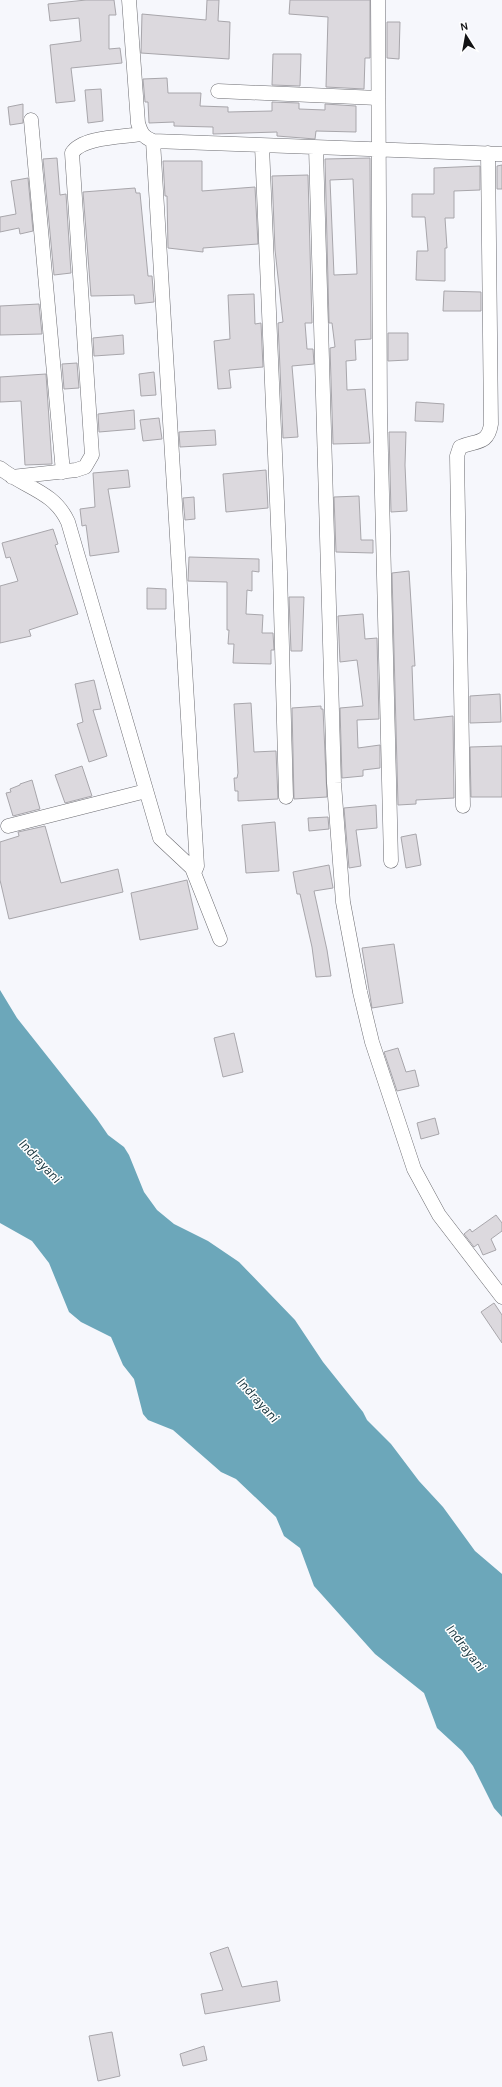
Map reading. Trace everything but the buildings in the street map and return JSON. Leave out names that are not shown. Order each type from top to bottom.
[{"type":"street","points":[[129,0],[136,108],[141,134]]},
{"type":"street","points":[[378,0],[380,412],[391,861]]},
{"type":"street","points":[[218,91],[378,98]]},
{"type":"street","points":[[31,120],[63,472]]},
{"type":"street","points":[[12,477],[76,470],[85,467],[92,455],[72,153],[76,146],[87,142],[141,134],[153,141],[495,154],[491,424],[489,434],[482,441],[469,443],[460,447],[457,456],[463,806]]},
{"type":"street","points":[[153,141],[197,866],[194,873]]},
{"type":"street","points":[[262,146],[280,572],[286,797]]},
{"type":"street","points":[[316,148],[334,783],[343,902],[360,992],[372,1042],[414,1169],[439,1215],[502,1297]]},
{"type":"street","points":[[0,468],[12,477],[53,500],[63,511],[68,522],[160,838],[192,868],[220,939]]},
{"type":"street","points":[[8,826],[146,791]]},
{"type":"water","name":"Indrayani","points":[[0,990],[17,1018],[108,1135],[124,1147],[129,1155],[144,1192],[157,1210],[174,1224],[208,1241],[239,1262],[295,1320],[323,1362],[363,1412],[367,1420],[391,1444],[419,1481],[443,1507],[475,1551],[502,1574],[502,1817],[494,1808],[473,1766],[462,1751],[437,1728],[424,1693],[375,1654],[314,1586],[300,1548],[284,1536],[276,1517],[236,1479],[221,1472],[173,1430],[148,1420],[143,1414],[134,1379],[123,1365],[111,1337],[81,1322],[69,1312],[49,1263],[32,1241],[0,1223]]}]
